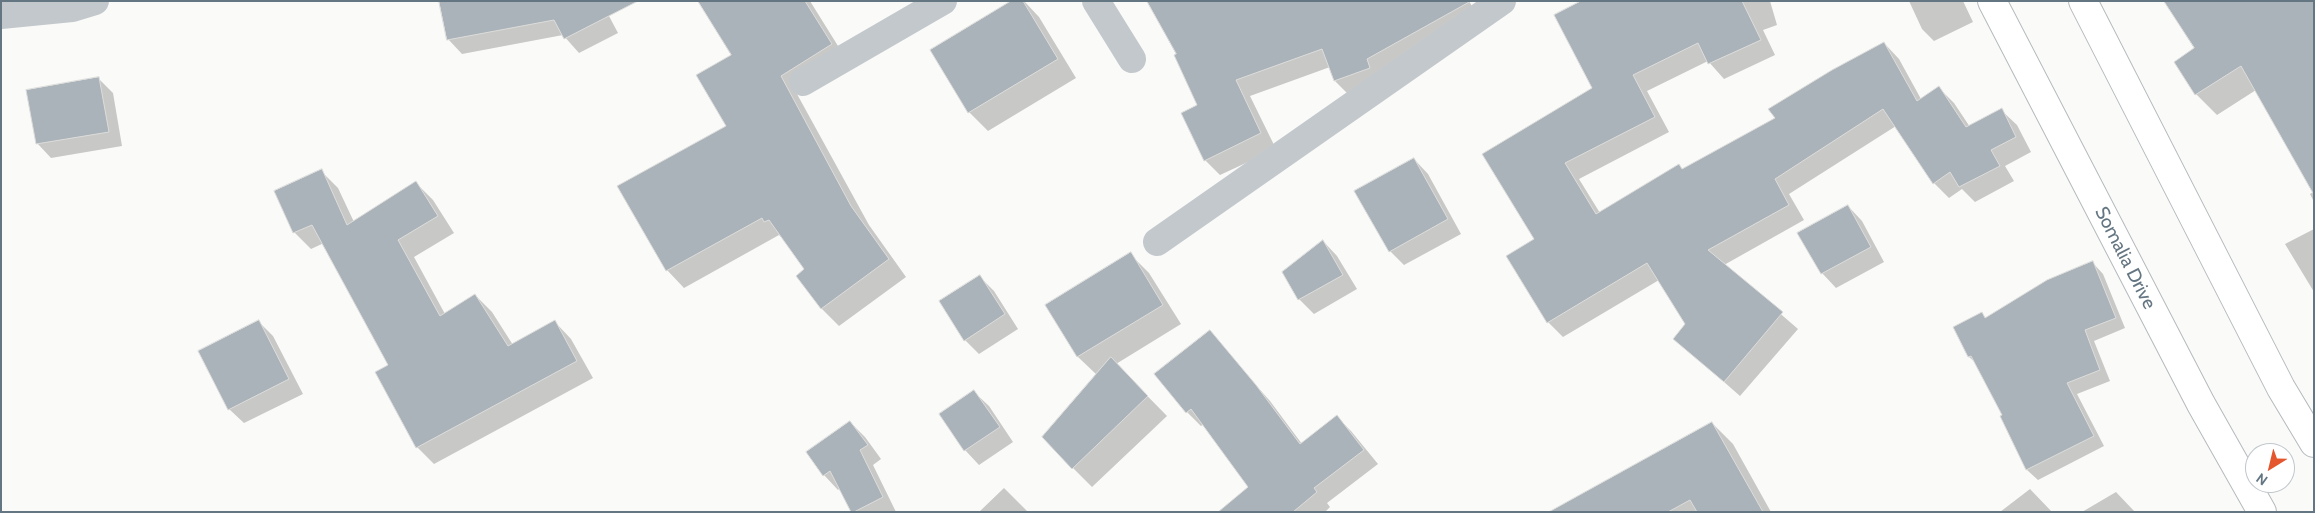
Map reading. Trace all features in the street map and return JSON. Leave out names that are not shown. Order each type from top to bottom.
[{"type":"main road","name":"Somalia Drive","points":[[1992,1],[2201,404],[2262,512]]},
{"type":"main road","points":[[2083,1],[2281,388],[2314,443]]},
{"type":"street","points":[[1,15],[72,8],[95,1]]},
{"type":"street","points":[[803,82],[943,1]]},
{"type":"street","points":[[1096,1],[1132,59]]},
{"type":"street","points":[[1157,242],[1502,1]]},
{"type":"building","points":[[439,1],[638,1],[564,39],[554,20],[447,40]]},
{"type":"building","points":[[698,1],[805,1],[832,44],[781,76],[851,206],[889,259],[821,309],[796,276],[804,269],[769,220],[764,222],[762,218],[666,271],[617,186],[726,126],[696,75],[731,55]]},
{"type":"building","points":[[1011,1],[1023,1],[1058,59],[968,113],[930,50]]},
{"type":"building","points":[[1147,1],[1471,1],[1367,59],[1370,68],[1334,81],[1322,49],[1236,80],[1261,133],[1204,161],[1181,113],[1197,105],[1174,55],[1176,54]]},
{"type":"building","points":[[1581,1],[1742,1],[1761,40],[1708,64],[1698,43],[1633,75],[1655,117],[1565,163],[1596,214],[1679,164],[1682,169],[1775,118],[1768,109],[1832,70],[1884,42],[1917,101],[1939,86],[1966,127],[2002,108],[2016,137],[1991,150],[2000,166],[1959,187],[1950,172],[1933,184],[1883,109],[1775,179],[1789,205],[1708,250],[1783,312],[1724,382],[1673,339],[1685,324],[1647,263],[1547,323],[1506,256],[1534,239],[1482,154],[1592,88],[1554,15]]},
{"type":"building","points":[[2164,1],[2314,1],[2314,195],[2241,66],[2195,95],[2174,62],[2194,48]]},
{"type":"building","points":[[99,77],[109,132],[36,144],[26,90]]},
{"type":"building","points":[[1414,158],[1448,219],[1389,252],[1354,191]]},
{"type":"building","points":[[322,169],[347,225],[416,181],[438,216],[398,240],[440,316],[475,294],[508,346],[555,320],[577,361],[416,448],[375,372],[388,365],[312,225],[293,233],[274,191]]},
{"type":"building","points":[[1848,205],[1871,247],[1821,274],[1797,233]]},
{"type":"building","points":[[1323,240],[1343,275],[1298,300],[1282,272]]},
{"type":"building","points":[[1131,252],[1163,305],[1077,357],[1045,305]]},
{"type":"building","points":[[2093,261],[2116,318],[2085,330],[2100,370],[2067,383],[2094,436],[2026,470],[2000,416],[2002,415],[1971,356],[1968,357],[1953,327],[1982,312],[1985,318],[2047,280]]},
{"type":"building","points":[[980,275],[1005,314],[964,341],[939,301]]},
{"type":"building","points":[[259,320],[289,379],[228,410],[198,351]]},
{"type":"building","points":[[1210,330],[1256,385],[1300,444],[1337,415],[1364,450],[1314,488],[1317,492],[1293,512],[1218,512],[1248,487],[1191,409],[1186,413],[1154,374]]},
{"type":"building","points":[[1111,357],[1148,396],[1072,469],[1042,437]]},
{"type":"building","points":[[974,390],[1000,427],[964,451],[939,414]]},
{"type":"building","points":[[850,421],[868,445],[860,450],[883,497],[854,512],[851,512],[830,471],[823,476],[806,452]]},
{"type":"building","points":[[1712,422],[1763,512],[1697,512],[1690,500],[1668,512],[1549,512]]}]
